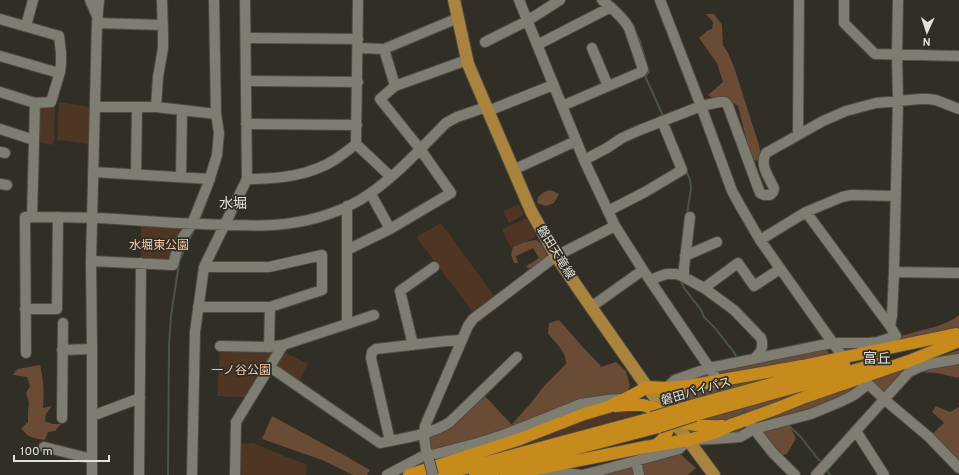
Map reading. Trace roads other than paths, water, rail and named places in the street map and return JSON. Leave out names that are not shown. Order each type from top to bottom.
[{"type":"highway","points":[[608,407],[647,387],[666,388],[688,386],[958,337]]},
{"type":"highway","points":[[506,475],[688,440],[714,433],[805,397],[909,361],[958,337]]},
{"type":"highway","name":"磐田バイパス","points":[[475,475],[693,410],[958,337]]},
{"type":"highway","points":[[656,445],[666,434],[669,426],[668,415],[676,397],[681,390],[688,386]]},
{"type":"highway","points":[[409,475],[520,439],[584,414],[608,407],[627,405],[643,406],[668,415],[676,420],[688,423],[714,427],[731,425]]},
{"type":"highway","name":"磐田バイパス","points":[[440,475],[655,422]]},
{"type":"main road","name":"磐田天竜線","points":[[454,0],[468,64],[531,211],[556,256],[591,307],[647,387],[714,475]]},
{"type":"street","points":[[26,26],[33,0]]},
{"type":"street","points":[[90,0],[97,20]]},
{"type":"street","points":[[92,475],[91,260],[97,20],[100,0]]},
{"type":"street","points":[[156,107],[158,78],[163,48],[162,0]]},
{"type":"street","points":[[91,260],[173,265],[183,237],[196,224],[217,155],[219,133],[216,114],[214,0]]},
{"type":"street","points":[[192,475],[195,332],[204,268],[247,179],[245,0]]},
{"type":"street","points":[[247,179],[289,177],[313,170],[335,160],[356,144],[358,0]]},
{"type":"street","points":[[519,0],[584,160],[615,226],[712,372]]},
{"type":"street","points":[[485,42],[527,21],[560,0]]},
{"type":"street","points":[[562,106],[641,72],[643,69],[629,28],[611,7],[602,0]]},
{"type":"street","points":[[660,0],[732,191],[760,240],[840,353]]},
{"type":"street","points":[[798,135],[799,0]]},
{"type":"street","points":[[844,0],[844,23],[875,54],[959,56]]},
{"type":"street","points":[[890,326],[892,316],[896,196],[898,0]]},
{"type":"street","points":[[537,45],[611,7]]},
{"type":"street","points":[[0,18],[59,36],[61,52],[60,74],[51,102],[35,103],[0,92]]},
{"type":"street","points":[[246,38],[358,43],[384,49],[458,18]]},
{"type":"street","points":[[97,20],[162,25]]},
{"type":"street","points":[[592,48],[608,86]]},
{"type":"street","points":[[384,49],[395,86]]},
{"type":"street","points":[[0,56],[60,74]]},
{"type":"street","points":[[348,250],[390,229],[451,193],[420,149],[380,99],[395,86],[467,60]]},
{"type":"street","points":[[246,81],[358,82]]},
{"type":"street","points":[[26,353],[25,217],[92,217],[224,225],[287,224],[315,218],[360,200],[375,190],[391,177],[446,123],[457,117],[487,109],[553,85]]},
{"type":"street","points":[[584,160],[622,138],[701,106],[725,102],[728,106],[760,193],[770,195],[774,188],[764,167],[763,158],[766,153],[822,121],[846,111],[876,103],[920,99],[936,100],[959,109]]},
{"type":"street","points":[[32,217],[35,103]]},
{"type":"street","points":[[95,107],[156,107],[216,114]]},
{"type":"street","points":[[136,174],[137,107]]},
{"type":"street","points":[[181,177],[182,110]]},
{"type":"street","points":[[608,211],[645,192],[682,170],[662,122]]},
{"type":"street","points":[[246,124],[357,125]]},
{"type":"street","points":[[0,129],[34,140]]},
{"type":"street","points":[[513,170],[576,141]]},
{"type":"street","points":[[356,144],[391,177]]},
{"type":"street","points":[[93,172],[210,179]]},
{"type":"street","points":[[760,240],[806,212],[842,197],[852,195],[896,196]]},
{"type":"street","points":[[373,198],[390,229]]},
{"type":"street","points":[[347,206],[347,324]]},
{"type":"street","points":[[666,388],[675,380],[712,372],[755,358],[832,343],[869,344],[896,336],[806,212]]},
{"type":"street","points":[[25,308],[57,309],[58,217]]},
{"type":"street","points":[[681,275],[684,268],[690,217]]},
{"type":"street","points":[[433,475],[425,446],[425,426],[468,326],[473,319],[556,256],[615,226]]},
{"type":"street","points":[[685,256],[717,242]]},
{"type":"street","points":[[198,307],[270,307],[322,290],[322,255],[269,267],[204,268]]},
{"type":"street","points":[[139,475],[141,263]]},
{"type":"street","points":[[704,288],[738,263],[754,286],[780,269]]},
{"type":"street","points":[[413,345],[400,291],[434,267]]},
{"type":"street","points":[[591,307],[643,270]]},
{"type":"street","points":[[894,272],[959,273]]},
{"type":"street","points":[[650,280],[666,274],[681,275],[704,288],[734,310],[758,334],[762,342],[760,352],[755,358]]},
{"type":"street","points":[[269,347],[270,307]]},
{"type":"street","points":[[220,346],[283,346],[374,315]]},
{"type":"street","points":[[62,418],[63,323]]},
{"type":"street","points":[[390,441],[371,358],[372,352],[376,349],[462,340]]},
{"type":"street","points":[[235,475],[236,422],[283,346]]},
{"type":"street","points":[[62,350],[92,350]]},
{"type":"street","points":[[270,367],[380,443],[424,434],[441,428],[450,422],[517,357]]},
{"type":"street","points":[[816,475],[909,372],[918,367],[931,363],[959,359]]},
{"type":"street","points":[[534,475],[554,472],[584,475],[679,449],[688,440],[740,437],[752,426],[777,423],[811,414],[840,402],[854,395],[866,382],[884,400],[929,437],[959,468]]},
{"type":"street","points":[[92,416],[140,398]]},
{"type":"street","points":[[387,475],[428,457],[506,434],[581,404],[624,399]]},
{"type":"street","points":[[752,426],[773,453],[795,475]]},
{"type":"street","points":[[856,432],[884,475]]},
{"type":"street","points":[[44,447],[92,459]]},
{"type":"street","points":[[636,461],[639,475]]},
{"type":"waterway","points":[[633,26],[640,41],[646,62]]},
{"type":"waterway","points":[[648,68],[649,72],[645,76],[664,118]]},
{"type":"waterway","points":[[216,174],[221,159]]},
{"type":"waterway","points":[[686,170],[691,188],[687,215]]},
{"type":"waterway","points":[[199,221],[209,195]]},
{"type":"waterway","points":[[168,475],[169,346],[171,316],[179,263],[186,245],[196,227]]},
{"type":"waterway","points":[[680,278],[684,288],[701,310],[704,317],[715,328],[738,359]]},
{"type":"waterway","points":[[741,364],[746,372]]},
{"type":"waterway","points":[[787,424],[800,436],[822,464]]},
{"type":"waterway","points":[[826,469],[830,475]]},
{"type":"tunnel","points":[[715,376],[749,423]]},
{"type":"district","name":"水堀","points":[[233,203]]},
{"type":"district","name":"富丘","points":[[877,358]]},
{"type":"park label","name":"水堀東公園","points":[[159,245]]},
{"type":"park label","name":"一ノ谷公園","points":[[241,370]]}]
